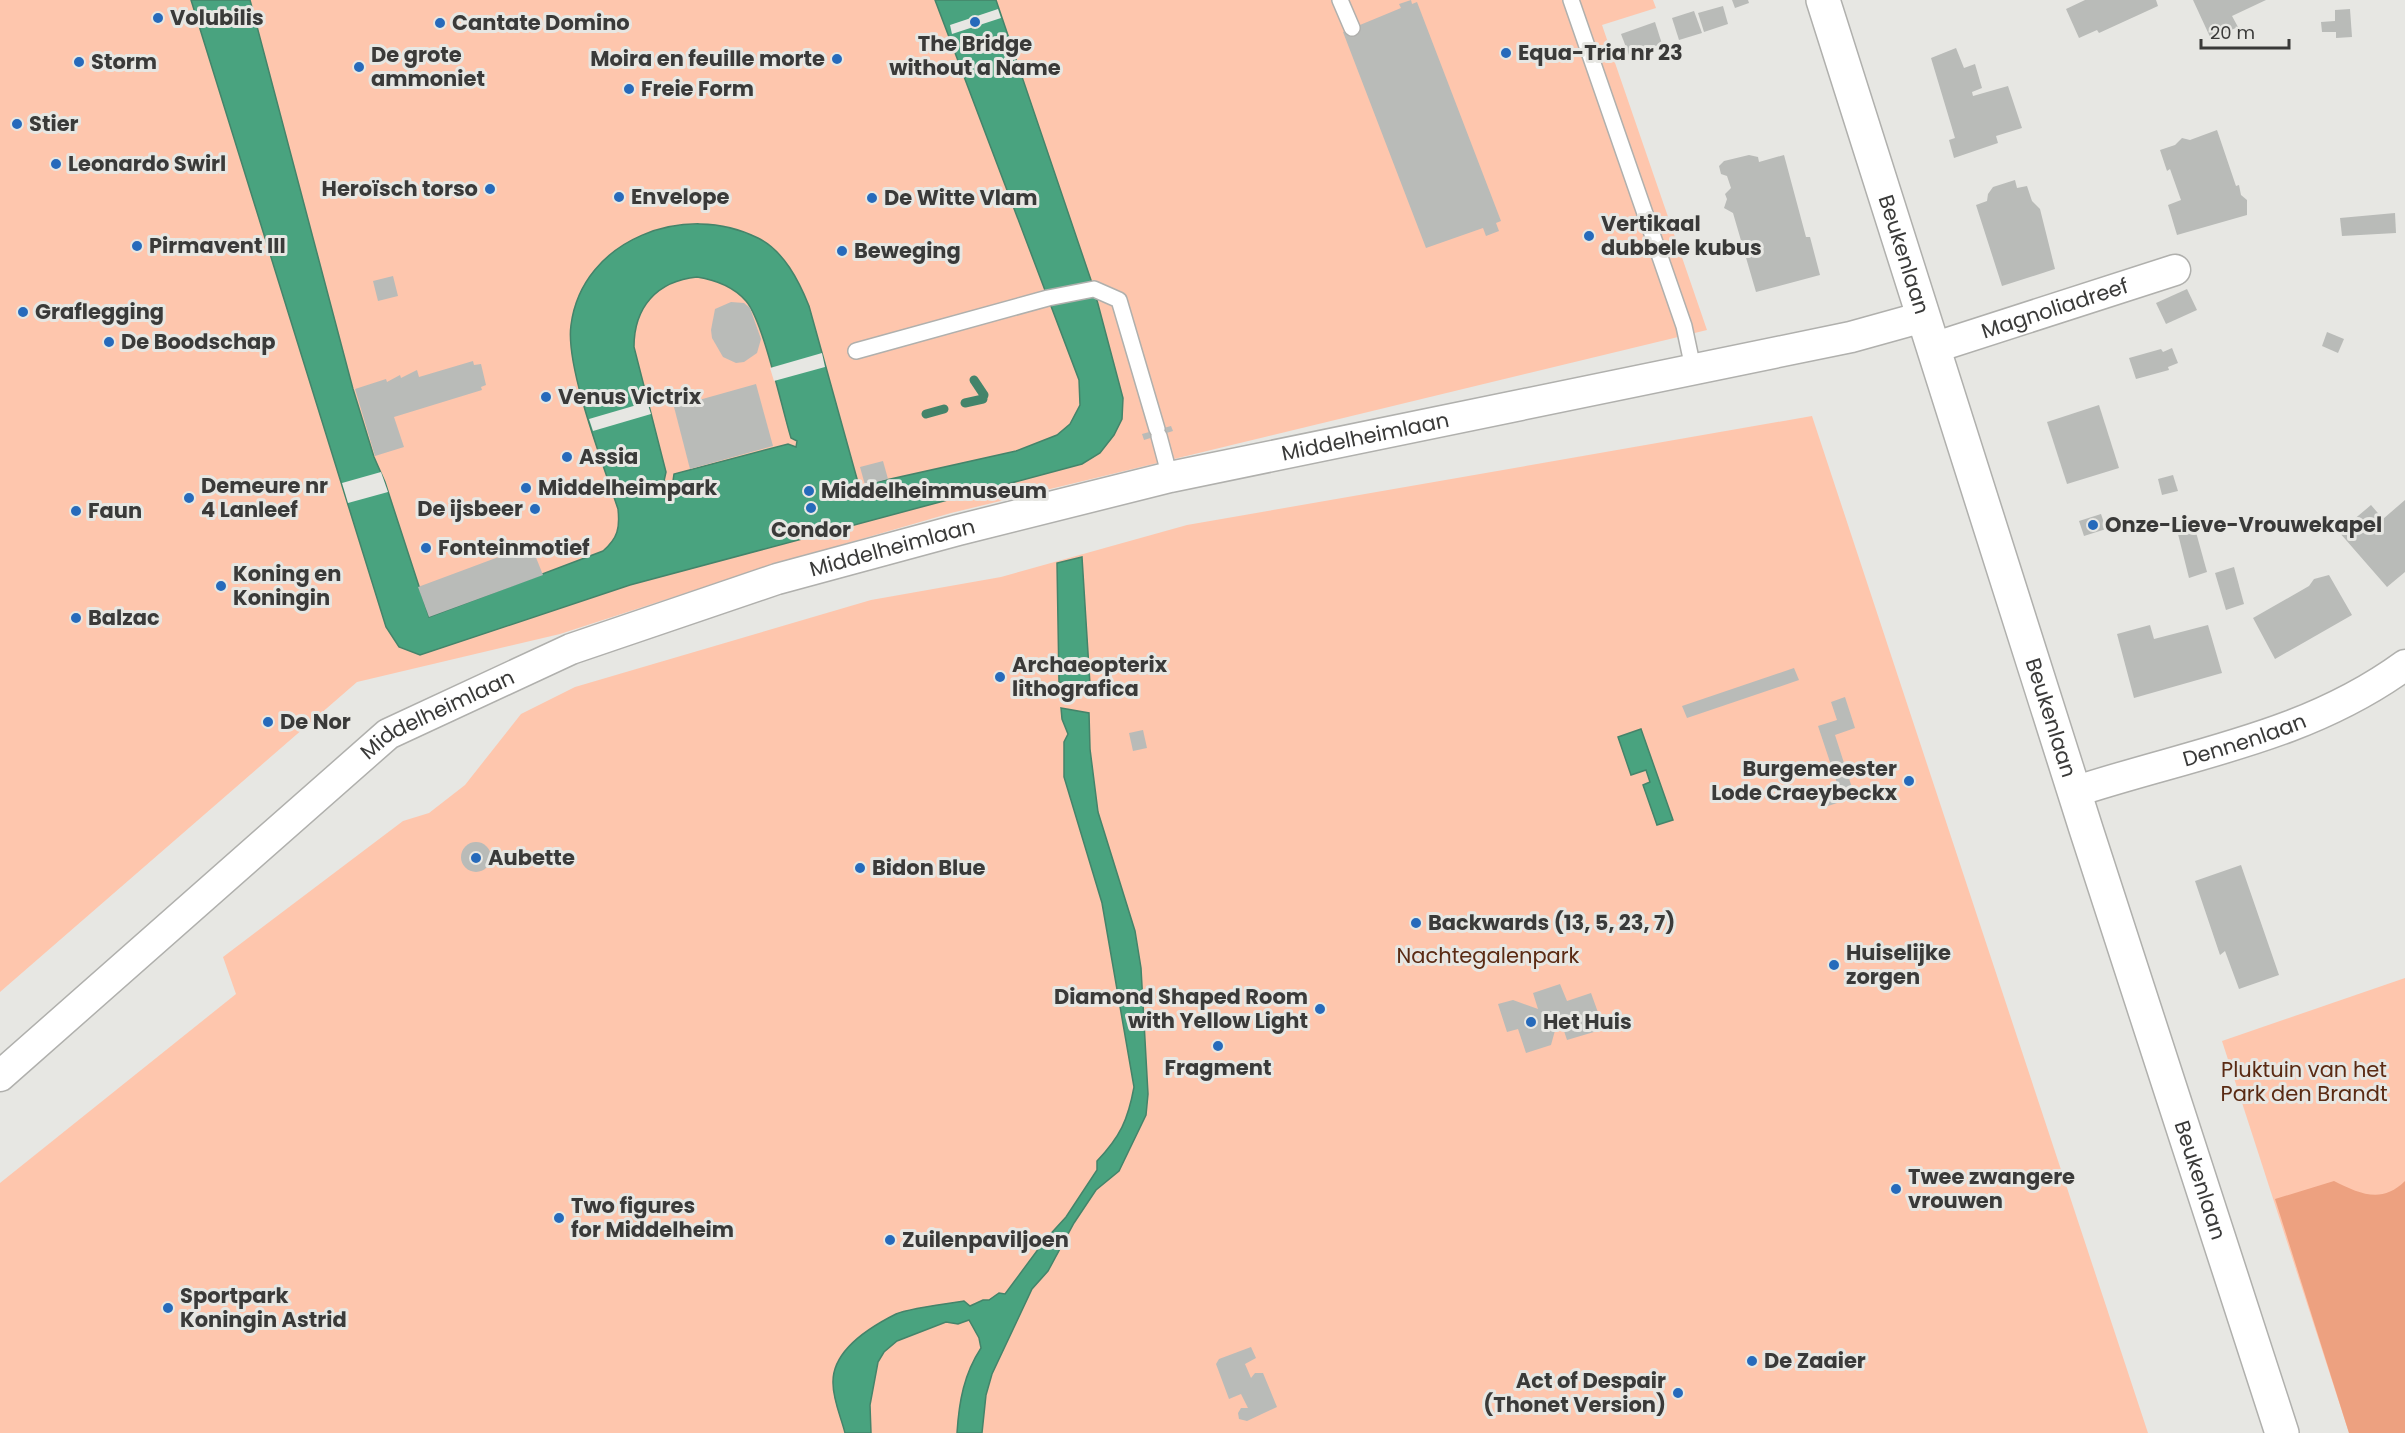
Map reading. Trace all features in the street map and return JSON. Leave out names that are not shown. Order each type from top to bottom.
[{"type":"street","name":"Beukenlaan","points":[[1823,0],[2074,792],[2282,1433]]},
{"type":"street","name":"Magnoliadreef","points":[[1934,348],[2175,270]]},
{"type":"street","name":"Middelheimlaan","points":[[0,1076],[388,734],[571,649],[777,579],[958,530],[1170,477],[1851,337],[1923,317]]},
{"type":"street","name":"Dennenlaan","points":[[2074,792],[2255,740],[2304,722],[2370,691],[2405,665]]},
{"type":"lane","points":[[1340,0],[1352,28]]},
{"type":"lane","points":[[1570,0],[1684,327],[1693,368]]},
{"type":"lane","points":[[856,351],[1048,298],[1094,289],[1119,300],[1170,477]]},
{"type":"green space","name":"Middelheimpark","points":[[0,0],[1653,0],[1656,8],[1602,25],[1707,330],[951,513],[772,565],[560,634],[357,682],[0,992]]},
{"type":"green space","name":"Nachtegalenpark","points":[[1812,416],[2148,1433],[0,1433],[0,1183],[236,994],[223,957],[403,821],[429,813],[465,785],[521,714],[575,687],[871,600],[1001,577],[1187,525]]},
{"type":"green space","name":"Pluktuin van het Park den Brandt","points":[[2405,978],[2405,1433],[2349,1433],[2222,1041]]},
{"type":"shaded area","points":[[191,0],[250,0],[353,389],[429,617],[603,551],[615,537],[619,522],[618,509],[595,443],[580,390],[574,365],[571,325],[579,295],[595,270],[616,250],[642,235],[670,227],[700,224],[730,228],[758,238],[783,259],[809,306],[859,486],[1016,451],[1057,435],[1070,424],[1080,405],[1079,380],[935,0],[996,0],[1094,289],[1123,398],[1122,419],[1114,435],[1100,453],[1082,464],[630,585],[420,655],[399,647],[386,627]],"holes":[[[697,277],[724,284],[746,301],[759,326],[791,438],[797,441],[796,447],[788,444],[674,474],[673,481],[668,483],[664,481],[666,472],[634,347],[635,333],[643,308],[659,290],[670,284]]]},
{"type":"shaded area","points":[[1082,557],[1090,685],[1059,682],[1057,563]]},
{"type":"shaded area","points":[[1061,708],[1089,713],[1090,749],[1098,812],[1135,931],[1141,968],[1148,1094],[1146,1115],[1119,1171],[1096,1190],[1074,1223],[1048,1271],[1032,1289],[992,1374],[986,1395],[982,1433],[957,1433],[963,1388],[970,1368],[981,1348],[979,1338],[969,1320],[958,1324],[946,1322],[897,1341],[884,1352],[878,1362],[870,1405],[871,1433],[845,1433],[833,1383],[834,1371],[846,1350],[864,1333],[901,1312],[964,1301],[970,1306],[983,1300],[989,1300],[999,1293],[1005,1294],[1045,1240],[1066,1217],[1097,1170],[1097,1161],[1117,1136],[1129,1109],[1134,1087],[1102,903],[1064,777],[1064,742],[1068,734],[1062,719]]},
{"type":"shaded area","points":[[1641,729],[1673,820],[1657,825],[1643,785],[1650,782],[1646,770],[1631,775],[1618,737]]},
{"type":"shaded area","points":[[2334,1181],[2362,1193],[2379,1195],[2388,1193],[2405,1181],[2405,1433],[2349,1433],[2275,1199]]},
{"type":"pier","name":"The Bridge without a Name","points":[[998,9],[1001,18],[952,34],[950,25]]},
{"type":"pier","points":[[822,353],[825,367],[774,381],[770,368]]},
{"type":"pier","points":[[647,402],[651,414],[593,431],[589,419]]},
{"type":"pier","points":[[381,472],[388,492],[348,503],[342,483]]},
{"type":"building","points":[[1411,0],[1412,4],[1417,2],[1501,221],[1496,223],[1499,231],[1486,236],[1483,228],[1426,248],[1343,32],[1401,8],[1399,4]]},
{"type":"building","points":[[1732,0],[1748,0],[1749,3],[1735,8]]},
{"type":"building","points":[[2085,0],[2156,0],[2158,6],[2099,33],[2097,30],[2079,38],[2066,9]]},
{"type":"building","points":[[2193,0],[2266,0],[2232,16],[2238,27],[2211,39]]},
{"type":"building","points":[[1723,6],[1728,24],[1704,32],[1698,13]]},
{"type":"building","points":[[2350,9],[2352,37],[2336,38],[2336,32],[2322,32],[2321,22],[2335,21],[2335,10]]},
{"type":"building","points":[[1694,11],[1702,33],[1679,40],[1672,18]]},
{"type":"building","points":[[1655,22],[1662,44],[1629,55],[1621,34]]},
{"type":"building","points":[[1956,48],[1964,68],[1975,64],[1982,88],[1972,92],[1973,96],[2008,86],[2022,128],[1996,136],[1998,143],[1954,158],[1949,140],[1955,138],[1931,58]]},
{"type":"building","points":[[2217,130],[2236,186],[2239,185],[2241,195],[2247,200],[2247,215],[2177,235],[2168,205],[2181,200],[2170,169],[2167,171],[2160,150],[2175,145],[2182,138],[2190,140]]},
{"type":"building","points":[[1749,155],[1758,157],[1759,162],[1784,155],[1806,237],[1810,237],[1820,275],[1756,292],[1733,213],[1724,208],[1727,199],[1725,194],[1731,188],[1727,176],[1721,174],[1719,166],[1724,161]]},
{"type":"building","points":[[2015,180],[2017,188],[2027,186],[2032,201],[2040,209],[2055,269],[2002,286],[1976,205],[1987,201],[1988,194],[1993,187]]},
{"type":"building","points":[[2395,213],[2396,233],[2342,236],[2340,218]]},
{"type":"building","points":[[393,276],[398,296],[378,301],[373,281]]},
{"type":"building","points":[[2187,289],[2197,310],[2166,324],[2156,303]]},
{"type":"building","points":[[731,302],[744,303],[750,308],[761,339],[757,353],[744,362],[736,363],[723,357],[712,338],[711,330],[715,309]]},
{"type":"building","points":[[2327,332],[2344,339],[2338,353],[2322,346]]},
{"type":"building","points":[[2172,348],[2178,363],[2168,367],[2169,370],[2136,379],[2129,358],[2161,349],[2163,352]]},
{"type":"building","points":[[473,361],[474,365],[481,364],[486,385],[481,387],[482,390],[394,417],[404,447],[375,456],[355,389],[386,379],[387,382],[400,375],[401,378],[417,370],[419,377]]},
{"type":"building","points":[[756,384],[773,446],[690,469],[674,407]]},
{"type":"building","points":[[2099,405],[2119,468],[2067,484],[2047,422]]},
{"type":"building","points":[[1171,426],[1173,431],[1144,440],[1142,434]]},
{"type":"building","points":[[883,461],[888,479],[865,485],[860,467]]},
{"type":"building","points":[[2173,475],[2178,491],[2162,495],[2158,479]]},
{"type":"building","points":[[2405,500],[2405,572],[2387,587],[2339,532],[2371,505],[2383,519]]},
{"type":"building","name":"Onze-Lieve-Vrouwekapel","points":[[2101,514],[2106,529],[2084,536],[2079,521]]},
{"type":"building","points":[[2194,525],[2207,572],[2189,578],[2177,530]]},
{"type":"building","points":[[531,545],[543,575],[429,617],[418,587]]},
{"type":"building","points":[[2234,567],[2244,604],[2226,610],[2215,573]]},
{"type":"building","points":[[2329,575],[2352,615],[2275,659],[2253,618],[2309,586],[2314,579]]},
{"type":"building","points":[[2150,625],[2154,639],[2208,625],[2222,673],[2134,698],[2117,634]]},
{"type":"building","points":[[1794,668],[1799,680],[1687,718],[1682,706]]},
{"type":"building","points":[[1845,697],[1855,728],[1835,735],[1855,797],[1822,808],[1817,793],[1838,786],[1818,726],[1837,720],[1831,702]]},
{"type":"building","points":[[1143,730],[1147,748],[1133,751],[1129,733]]},
{"type":"building","name":"Aubette","points":[[476,842],[482,843],[490,851],[490,863],[482,871],[476,872],[470,871],[462,863],[461,857],[462,851],[470,843]]},
{"type":"building","points":[[2241,865],[2279,975],[2239,989],[2225,951],[2220,955],[2195,881]]},
{"type":"building","name":"Het Huis","points":[[1560,984],[1567,1001],[1591,993],[1604,1029],[1567,1040],[1559,1016],[1551,1045],[1526,1053],[1518,1029],[1507,1032],[1498,1004],[1513,1000],[1538,1009],[1533,993]]},
{"type":"building","points":[[1251,1347],[1256,1358],[1245,1364],[1251,1378],[1255,1373],[1263,1373],[1277,1407],[1247,1421],[1239,1419],[1238,1413],[1241,1408],[1248,1408],[1241,1394],[1229,1399],[1216,1364],[1219,1359]]},
{"type":"waterway","points":[[974,380],[984,395]]},
{"type":"waterway","points":[[965,403],[983,399]]},
{"type":"waterway","points":[[926,414],[944,409]]},
{"type":"place","name":"Volubilis","points":[[158,18]]},
{"type":"place","name":"The Bridge without a Name","points":[[975,22]]},
{"type":"place","name":"Cantate Domino","points":[[440,23]]},
{"type":"place","name":"Equa-Tria nr 23","points":[[1506,53]]},
{"type":"place","name":"Moira en feuille morte","points":[[837,59]]},
{"type":"place","name":"Storm","points":[[79,62]]},
{"type":"place","name":"De grote ammoniet","points":[[359,67]]},
{"type":"place","name":"Freie Form","points":[[629,89]]},
{"type":"place","name":"Stier","points":[[17,124]]},
{"type":"place","name":"Leonardo Swirl","points":[[56,164]]},
{"type":"place","name":"Heroïsch torso","points":[[490,189]]},
{"type":"place","name":"Envelope","points":[[619,197]]},
{"type":"place","name":"De Witte Vlam","points":[[872,198]]},
{"type":"place","name":"Vertikaal dubbele kubus","points":[[1589,236]]},
{"type":"place","name":"Pirmavent III","points":[[137,246]]},
{"type":"place","name":"Beweging","points":[[842,251]]},
{"type":"place","name":"Graflegging","points":[[23,312]]},
{"type":"place","name":"De Boodschap","points":[[109,342]]},
{"type":"place","name":"Venus Victrix","points":[[546,397]]},
{"type":"place","name":"Assia","points":[[567,457]]},
{"type":"place","name":"Middelheimpark","points":[[526,488]]},
{"type":"place","name":"Middelheimmuseum","points":[[809,491]]},
{"type":"place","name":"Demeure nr 4 Lanleef","points":[[189,498]]},
{"type":"place","name":"Condor","points":[[811,508]]},
{"type":"place","name":"De ijsbeer","points":[[535,509]]},
{"type":"place","name":"Faun","points":[[76,511]]},
{"type":"place","name":"Onze-Lieve-Vrouwekapel","points":[[2093,525]]},
{"type":"place","name":"Fonteinmotief","points":[[426,548]]},
{"type":"place","name":"Koning en Koningin","points":[[221,586]]},
{"type":"place","name":"Balzac","points":[[76,618]]},
{"type":"place","name":"Archaeopterix lithografica","points":[[1000,677]]},
{"type":"place","name":"De Nor","points":[[268,722]]},
{"type":"place","name":"Burgemeester Lode Craeybeckx","points":[[1909,781]]},
{"type":"place","name":"Aubette","points":[[476,858]]},
{"type":"place","name":"Bidon Blue","points":[[860,868]]},
{"type":"place","name":"Backwards (13, 5, 23, 7)","points":[[1416,923]]},
{"type":"place","name":"Huiselijke zorgen","points":[[1834,965]]},
{"type":"place","name":"Diamond Shaped Room with Yellow Light","points":[[1320,1009]]},
{"type":"place","name":"Het Huis","points":[[1531,1022]]},
{"type":"place","name":"Fragment","points":[[1218,1046]]},
{"type":"place","name":"Twee zwangere vrouwen","points":[[1896,1189]]},
{"type":"place","name":"Two figures for Middelheim","points":[[559,1218]]},
{"type":"place","name":"Zuilenpaviljoen","points":[[890,1240]]},
{"type":"place","name":"Sportpark Koningin Astrid","points":[[168,1308]]},
{"type":"place","name":"De Zaaier","points":[[1752,1361]]},
{"type":"place","name":"Act of Despair (Thonet Version)","points":[[1678,1393]]}]
